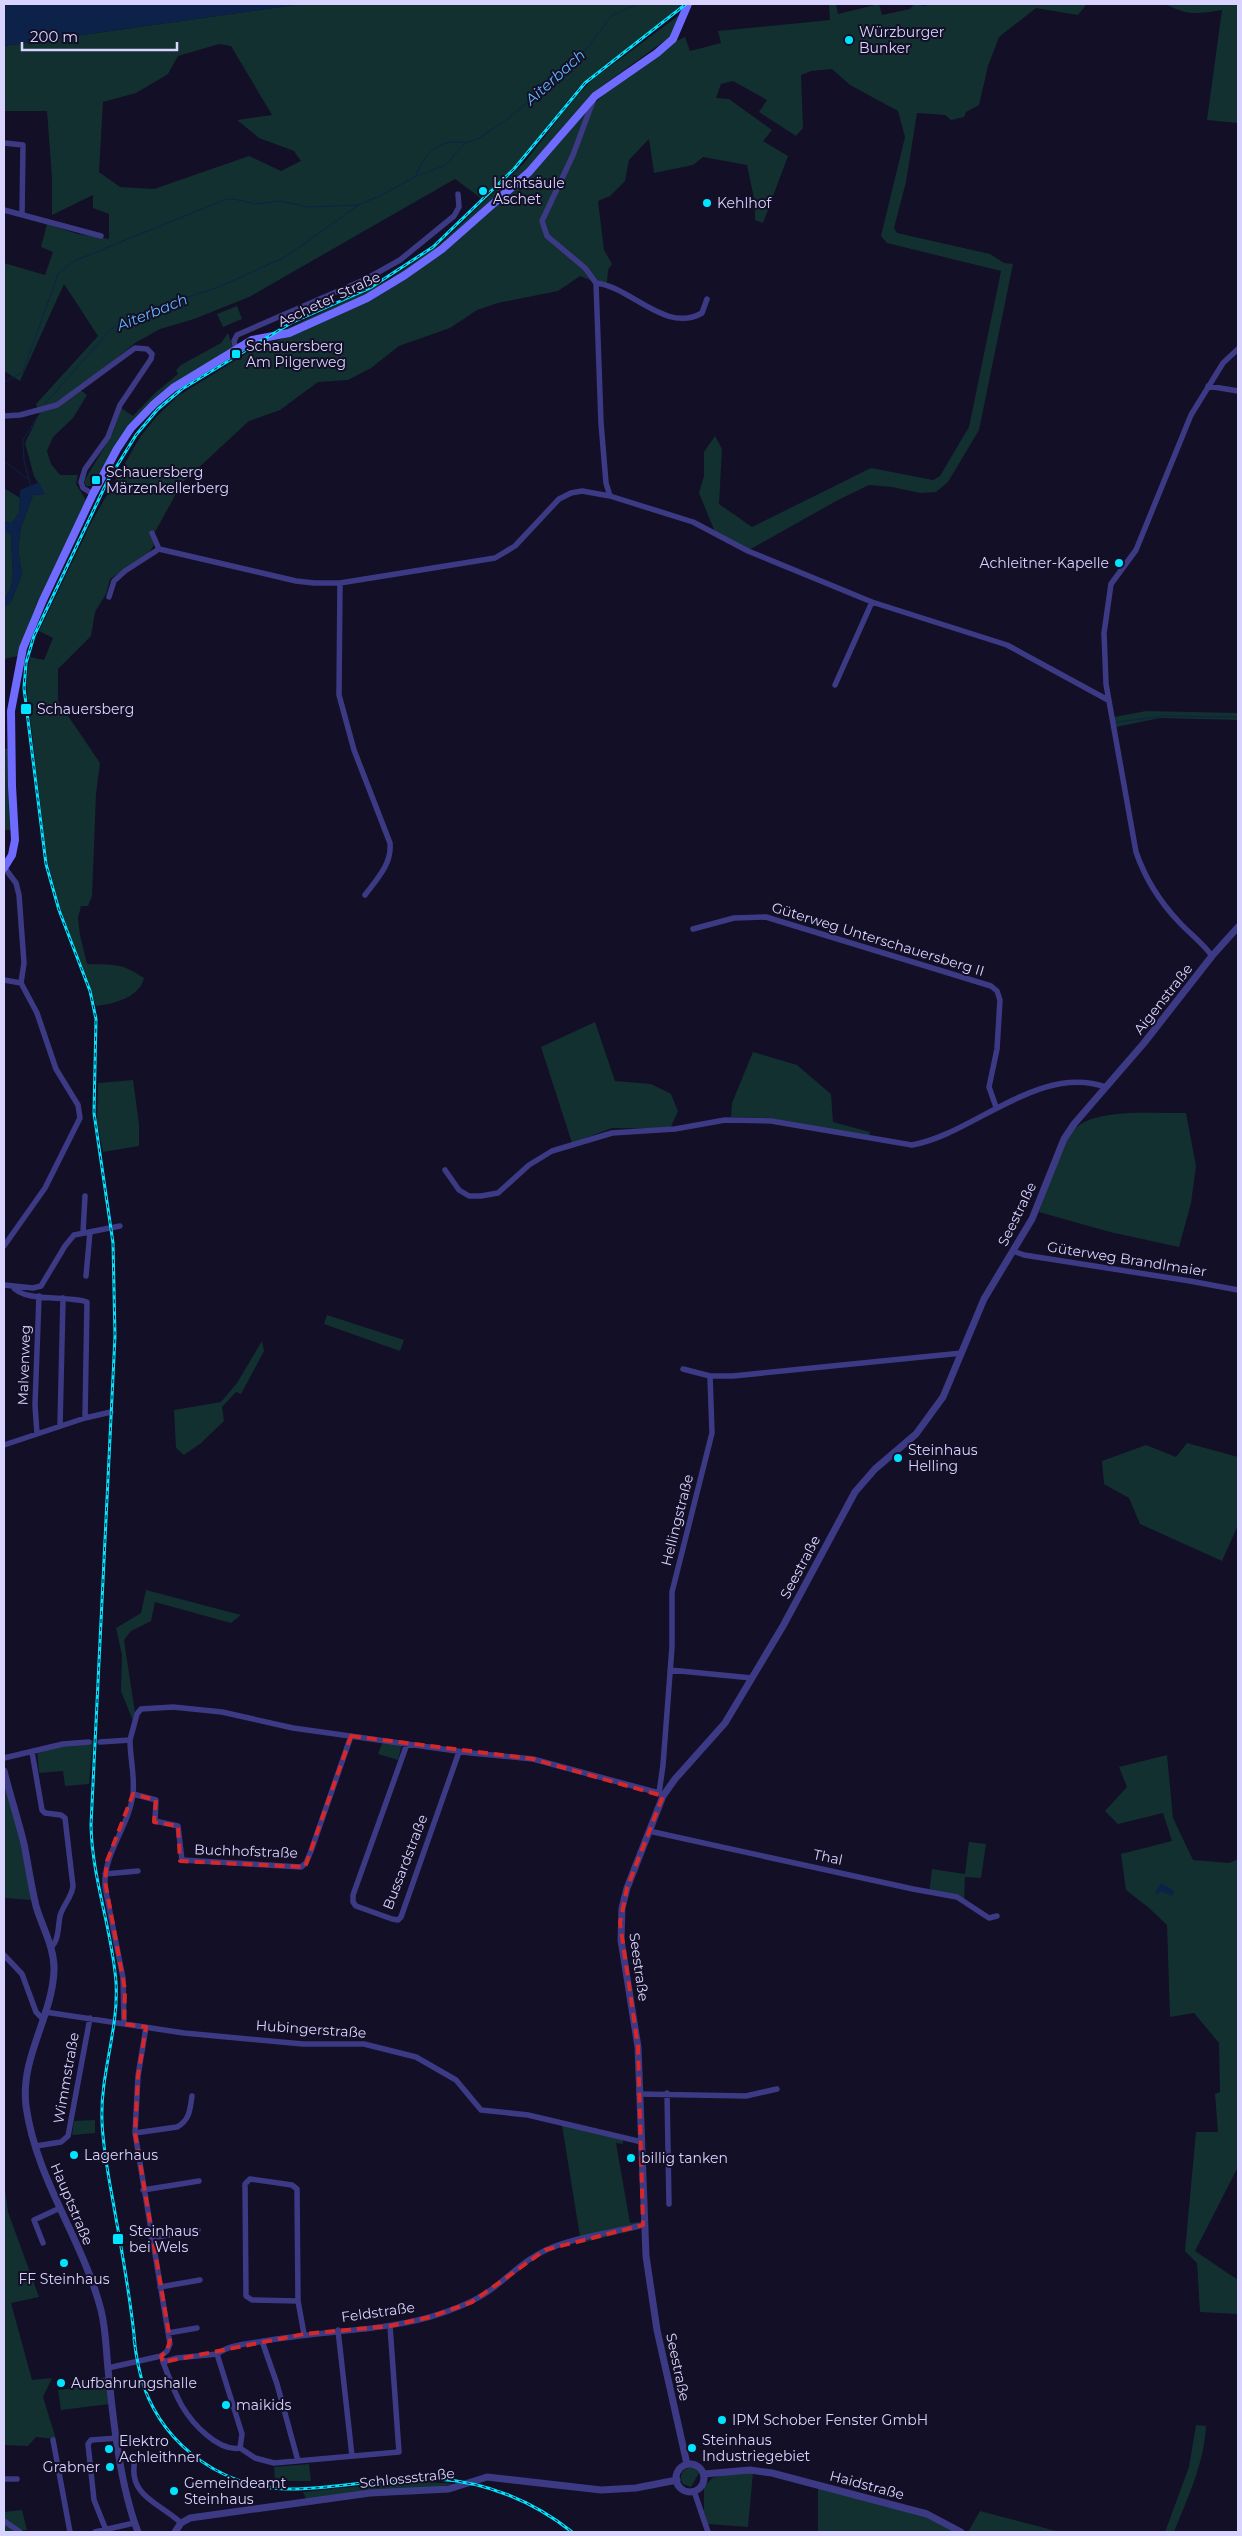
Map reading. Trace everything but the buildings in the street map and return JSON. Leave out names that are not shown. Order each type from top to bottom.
[{"type":"main road","name":"Ascheter Straße","points":[[4,868],[15,845],[11,722],[20,658],[39,609],[93,494],[124,437],[147,411],[173,388],[257,338],[280,336],[302,328],[366,298],[406,275],[457,236],[529,172],[595,96],[657,53],[673,39],[688,4]]},
{"type":"street","points":[[595,96],[573,155],[542,221],[547,236],[585,268],[596,283],[602,423],[606,483],[610,496]]},
{"type":"street","points":[[4,143],[23,145],[22,214]]},
{"type":"street","points":[[236,350],[234,341],[237,335],[366,279],[400,260],[454,216],[459,207],[458,194]]},
{"type":"street","points":[[4,210],[101,236]]},
{"type":"street","points":[[596,283],[608,284],[669,317],[692,319],[702,313],[707,299]]},
{"type":"street","points":[[4,423],[6,416],[49,408],[71,396],[123,355],[135,348],[147,350],[152,354],[152,358],[120,405],[108,437],[82,476],[83,488],[93,494]]},
{"type":"street","points":[[1212,956],[1177,920],[1143,871],[1136,852],[1108,700],[1104,633],[1111,584],[1136,550],[1181,438],[1208,386],[1223,363],[1238,349]]},
{"type":"street","points":[[1208,386],[1238,391]]},
{"type":"street","points":[[109,597],[114,581],[124,571],[160,549],[296,581],[340,582],[495,558],[515,546],[552,506],[571,493],[582,491],[610,496],[693,522],[748,551],[872,602],[1006,644],[1108,700]]},
{"type":"street","points":[[152,533],[160,549]]},
{"type":"street","points":[[340,582],[338,695],[354,750],[390,842],[391,851],[383,872],[365,895]]},
{"type":"street","points":[[835,685],[872,602]]},
{"type":"street","points":[[4,868],[16,883],[19,895],[24,963],[21,983],[37,1013],[56,1069],[78,1105],[80,1118],[45,1188],[4,1246]]},
{"type":"street","name":"Güterweg Unterschauersberg II","points":[[693,929],[734,918],[766,917],[991,986],[997,991],[1000,1000],[996,1049],[990,1087],[996,1107]]},
{"type":"street","name":"Aigenstraße","points":[[1106,1087],[1144,1043],[1212,956],[1238,927]]},
{"type":"street","points":[[4,980],[21,983]]},
{"type":"street","points":[[445,1170],[450,1181],[459,1190],[469,1196],[481,1196],[498,1193],[529,1166],[552,1151],[612,1133],[675,1129],[726,1120],[744,1119],[771,1121],[912,1145],[930,1142],[996,1107],[1048,1086],[1080,1083],[1098,1084],[1106,1087]]},
{"type":"street","name":"Seestraße","points":[[687,2464],[657,2330],[643,2225],[638,2046],[623,1964],[620,1923],[627,1888],[661,1794],[715,1737],[752,1678],[796,1601],[854,1492],[875,1468],[910,1440],[934,1412],[946,1392],[984,1300],[1032,1219],[1064,1139],[1074,1124],[1106,1087]]},
{"type":"street","points":[[83,1232],[85,1196]]},
{"type":"street","points":[[4,1285],[33,1288],[41,1286],[68,1241],[74,1235],[120,1226]]},
{"type":"street","points":[[86,1276],[90,1232]]},
{"type":"street","name":"Güterweg Brandlmaier","points":[[1013,1251],[1044,1259],[1238,1290]]},
{"type":"street","points":[[12,1286],[24,1294],[84,1301],[87,1304],[84,1418]]},
{"type":"street","name":"Malvenweg","points":[[37,1434],[35,1427],[39,1296]]},
{"type":"street","points":[[60,1426],[63,1298]]},
{"type":"street","points":[[683,1369],[710,1376],[746,1375],[962,1353]]},
{"type":"street","name":"Hellingstraße","points":[[661,1794],[670,1670],[671,1606],[674,1586],[712,1433],[710,1376]]},
{"type":"street","points":[[4,1445],[84,1418],[111,1412]]},
{"type":"street","points":[[670,1670],[752,1678]]},
{"type":"street","points":[[124,2024],[125,1990],[105,1887],[105,1874],[107,1862],[133,1794],[130,1740],[139,1711],[144,1707],[159,1706],[226,1713],[266,1723],[351,1736],[459,1752],[533,1759],[661,1794]]},
{"type":"street","name":"Buchhofstraße","points":[[133,1794],[156,1800],[155,1821],[178,1826],[182,1860],[301,1866],[306,1863],[351,1736]]},
{"type":"street","points":[[100,1742],[130,1740]]},
{"type":"street","points":[[4,1758],[90,1742]]},
{"type":"street","name":"Bussardstraße","points":[[408,1744],[353,1895],[353,1902],[356,1906],[392,1920],[398,1920],[401,1917],[459,1752]]},
{"type":"street","points":[[32,1752],[42,1810],[45,1813],[61,1815],[65,1818],[73,1886],[61,1913],[55,1942],[51,1947]]},
{"type":"street","name":"Hauptstraße","points":[[4,1771],[24,1842],[37,1908],[51,1947],[54,1972],[27,2074],[28,2117],[44,2175],[60,2208],[100,2307],[106,2333],[108,2368],[124,2486],[138,2532]]},
{"type":"street","name":"Thal","points":[[648,1831],[913,1889],[946,1893],[957,1896],[989,1918],[997,1916]]},
{"type":"street","points":[[105,1874],[138,1871]]},
{"type":"street","points":[[4,1955],[22,1974],[36,2012],[43,2015]]},
{"type":"street","name":"Hubingerstraße","points":[[43,2015],[90,2018],[146,2027],[303,2044],[364,2044],[416,2057],[448,2075],[456,2080],[481,2110],[528,2115],[642,2142]]},
{"type":"street","name":"Wimmstraße","points":[[36,2146],[61,2142],[68,2136],[90,2018]]},
{"type":"street","points":[[146,2027],[136,2089],[135,2133],[168,2333],[169,2348],[162,2359],[176,2395],[192,2419],[221,2444],[231,2448],[240,2448],[250,2456],[268,2462],[399,2452],[390,2326]]},
{"type":"street","points":[[639,2094],[667,2093],[746,2096],[777,2089]]},
{"type":"street","points":[[667,2093],[669,2204]]},
{"type":"street","points":[[135,2133],[177,2127],[183,2124],[189,2116],[192,2096]]},
{"type":"street","points":[[298,2300],[252,2300],[246,2296],[245,2184],[250,2178],[292,2185],[297,2189],[298,2300],[304,2334]]},
{"type":"street","points":[[143,2190],[200,2181]]},
{"type":"street","points":[[43,2243],[34,2220],[60,2208]]},
{"type":"street","name":"Feldstraße","points":[[108,2368],[162,2359],[217,2354],[228,2348],[304,2334],[390,2326],[430,2317],[472,2302],[488,2292],[520,2264],[545,2250],[643,2225]]},
{"type":"street","points":[[151,2238],[198,2230]]},
{"type":"street","points":[[160,2287],[200,2280]]},
{"type":"street","points":[[168,2333],[197,2328]]},
{"type":"street","points":[[338,2330],[352,2456]]},
{"type":"street","points":[[262,2342],[277,2384],[298,2461]]},
{"type":"street","points":[[217,2354],[242,2434],[240,2448]]},
{"type":"street","points":[[106,2530],[94,2500],[88,2444],[91,2440],[118,2438]]},
{"type":"street","points":[[53,2440],[70,2532]]},
{"type":"street","points":[[154,2455],[135,2460],[136,2484],[143,2496],[168,2511],[181,2523],[175,2532]]},
{"type":"street","points":[[687,2464],[699,2467],[704,2474],[701,2486],[694,2491],[685,2490],[676,2480],[680,2468],[687,2464]]},
{"type":"street","name":"Haidstraße","points":[[704,2474],[750,2470],[772,2473],[927,2514],[961,2532]]},
{"type":"street","name":"Schlossstraße","points":[[181,2523],[190,2518],[370,2493],[455,2488],[488,2477],[601,2490],[636,2488],[676,2480]]},
{"type":"street","points":[[4,2479],[17,2479]]},
{"type":"street","points":[[694,2491],[708,2532]]},
{"type":"street","points":[[4,2521],[20,2532]]},
{"type":"street","points":[[95,2532],[134,2522]]},
{"type":"highlighted area","points":[[351,1736],[533,1759],[663,1796],[627,1888],[620,1923],[638,2047],[643,2225],[545,2250],[472,2302],[430,2317],[390,2326],[304,2334],[163,2362],[161,2356],[167,2351],[170,2340],[135,2133],[138,2076],[146,2027],[124,2024],[125,1990],[105,1881],[107,1861],[133,1794],[156,1800],[154,1822],[178,1826],[180,1861],[305,1867]]},
{"type":"green space","points":[[302,4],[683,4],[577,89],[515,166],[482,199],[455,179],[249,297],[194,319],[160,329],[135,343],[79,389],[87,395],[73,418],[53,437],[47,451],[51,464],[60,475],[78,475],[76,484],[86,500],[33,613],[18,656],[4,659],[4,607],[11,602],[22,574],[18,550],[21,527],[33,495],[44,494],[34,476],[25,443],[39,414],[36,404],[98,336],[64,284],[20,381],[4,371],[4,263],[45,275],[53,252],[41,247],[47,224],[78,234],[109,239],[109,214],[93,208],[93,195],[52,215],[52,178],[47,111],[4,111],[4,46]],"holes":[[[219,44],[231,46],[272,115],[237,120],[259,138],[294,151],[301,161],[281,171],[249,156],[154,189],[120,187],[99,172],[103,102],[136,93],[168,74],[178,56]]]},
{"type":"green space","points":[[829,4],[836,4],[838,14],[879,4],[882,15],[910,9],[914,4],[924,6],[931,4],[1091,4],[1086,5],[1078,15],[1036,8],[999,37],[988,66],[979,105],[966,112],[964,117],[951,120],[945,115],[917,113],[906,182],[894,228],[897,233],[990,254],[1004,263],[1013,264],[979,430],[948,482],[936,492],[920,493],[892,487],[869,485],[838,500],[749,550],[715,532],[699,493],[704,476],[704,452],[715,436],[722,449],[719,504],[752,527],[871,468],[933,480],[940,476],[969,427],[1001,271],[887,243],[881,236],[905,137],[898,111],[850,85],[832,69],[811,71],[801,75],[803,128],[796,136],[759,112],[767,100],[733,81],[721,84],[716,98],[729,99],[772,130],[763,141],[788,156],[763,223],[755,220],[755,203],[747,165],[703,157],[693,165],[654,173],[649,139],[629,160],[625,181],[610,196],[598,201],[604,250],[612,264],[608,270],[607,283],[597,281],[581,267],[590,280],[580,276],[558,291],[498,303],[477,310],[450,328],[399,346],[371,368],[348,380],[318,382],[280,410],[249,421],[182,483],[155,532],[150,534],[154,545],[148,554],[110,579],[106,594],[95,612],[91,636],[58,669],[58,701],[100,763],[96,794],[92,896],[88,906],[81,906],[78,918],[87,964],[122,967],[144,978],[142,985],[132,995],[118,1001],[96,1006],[60,908],[47,860],[26,682],[30,657],[44,660],[53,638],[39,631],[92,521],[140,437],[157,416],[178,396],[265,342],[279,340],[303,331],[450,247],[607,91],[674,42],[685,37],[690,51],[721,43],[718,31],[830,20]]},
{"type":"green space","points":[[1165,4],[1238,4],[1238,123],[1207,120],[1222,10],[1193,13],[1180,11]]},
{"type":"green space","points":[[682,13],[671,36],[598,89],[533,164],[457,234],[404,272],[369,293],[289,331],[280,332],[388,280],[440,244],[524,163],[575,98],[592,80]]},
{"type":"green space","points":[[237,306],[242,319],[223,327],[217,314]]},
{"type":"green space","points":[[228,333],[233,348],[182,379],[120,439],[91,486],[86,486],[84,481],[113,433],[121,408],[133,416],[155,393],[178,374],[176,370],[181,365],[221,343]]},
{"type":"green space","points":[[4,488],[20,498],[19,513],[12,523],[4,522]]},
{"type":"green space","points":[[4,529],[11,535],[13,577],[9,592],[4,599]]},
{"type":"green space","points":[[1146,711],[1238,713],[1238,720],[1160,718],[1116,727],[1114,717]]},
{"type":"green space","points":[[4,748],[8,749],[12,830],[4,830]]},
{"type":"green space","points":[[595,1022],[615,1081],[651,1084],[671,1094],[678,1111],[670,1129],[612,1128],[572,1143],[541,1047]]},
{"type":"green space","points":[[753,1052],[797,1065],[831,1094],[833,1122],[870,1132],[869,1137],[768,1118],[731,1117],[732,1103]]},
{"type":"green space","points":[[133,1080],[139,1124],[139,1146],[103,1152],[97,1122],[98,1083]]},
{"type":"green space","points":[[1127,1113],[1186,1113],[1196,1166],[1191,1203],[1179,1247],[1110,1232],[1039,1212],[1062,1148],[1074,1130],[1083,1123],[1096,1118]]},
{"type":"green space","points":[[327,1315],[404,1340],[400,1351],[324,1324]]},
{"type":"green space","points":[[262,1341],[264,1351],[241,1394],[236,1392],[222,1407],[224,1421],[201,1443],[184,1455],[176,1448],[174,1410],[221,1402],[237,1383]]},
{"type":"green space","points":[[1187,1443],[1238,1457],[1238,1525],[1222,1561],[1140,1524],[1129,1498],[1104,1484],[1102,1461],[1146,1445],[1176,1457]]},
{"type":"green space","points":[[146,1590],[241,1615],[231,1623],[155,1602],[151,1621],[131,1631],[124,1640],[135,1713],[133,1721],[121,1691],[122,1655],[116,1628],[141,1613]]},
{"type":"green space","points":[[78,1740],[93,1740],[89,1784],[65,1786],[63,1771],[39,1773],[37,1748]]},
{"type":"green space","points":[[383,1741],[402,1744],[398,1760],[378,1754]]},
{"type":"green space","points":[[1167,1755],[1173,1818],[1193,1860],[1229,1863],[1238,1859],[1238,2167],[1195,2251],[1238,2280],[1238,2314],[1200,2312],[1197,2263],[1185,2251],[1196,2132],[1218,2132],[1215,2094],[1220,2092],[1219,2043],[1194,2013],[1170,2017],[1167,1925],[1126,1890],[1121,1854],[1172,1841],[1163,1813],[1118,1824],[1105,1811],[1127,1787],[1119,1767]]},
{"type":"green space","points":[[4,1782],[11,1799],[32,1900],[4,1898]]},
{"type":"green space","points":[[969,1842],[986,1844],[981,1878],[965,1877],[964,1901],[929,1894],[932,1869],[965,1874]]},
{"type":"green space","points":[[95,2120],[95,2133],[72,2135],[74,2121]]},
{"type":"green space","points":[[562,2125],[623,2139],[623,2144],[616,2143],[630,2223],[639,2222],[640,2229],[581,2243]]},
{"type":"green space","points":[[4,2182],[8,2212],[39,2297],[11,2303],[32,2380],[52,2378],[43,2397],[56,2439],[36,2437],[28,2446],[4,2445]]},
{"type":"green space","points":[[107,2377],[110,2404],[61,2410],[58,2390],[75,2388],[75,2381]]},
{"type":"green space","points":[[1196,2425],[1206,2426],[1199,2467],[1174,2532],[1165,2532],[1189,2467]]},
{"type":"green space","points":[[309,2464],[311,2481],[275,2481],[274,2467]]},
{"type":"green space","points":[[688,2468],[695,2468],[699,2473],[691,2487],[683,2484],[681,2479],[682,2473]]},
{"type":"green space","points":[[729,2473],[753,2473],[748,2527],[708,2524],[704,2511],[704,2487],[712,2478]]},
{"type":"green space","points":[[409,2481],[459,2484],[306,2499],[303,2492]]},
{"type":"green space","points":[[818,2487],[927,2516],[958,2532],[818,2532]]},
{"type":"green space","points":[[22,2510],[27,2530],[4,2532],[4,2512]]},
{"type":"green space","points":[[980,2511],[1060,2532],[968,2532]]},
{"type":"water","points":[[4,4],[302,4],[4,46]]},
{"type":"water","points":[[39,482],[45,494],[33,495],[21,527],[18,550],[22,574],[11,602],[4,607],[4,599],[9,592],[13,577],[13,568],[11,535],[4,529],[4,522],[12,523],[19,513],[20,490]]},
{"type":"water","points":[[1161,1883],[1174,1891],[1172,1896],[1161,1891],[1158,1894],[1155,1893]]},
{"type":"waterway","name":"Aiterbach","points":[[44,405],[111,329],[163,305],[219,287],[285,257],[360,204],[380,196],[416,176],[446,165],[465,143],[478,139],[502,123],[542,91],[588,47],[612,15],[638,4]]},
{"type":"waterway","name":"Aiterbach","points":[[416,175],[424,160],[434,148],[448,143],[465,143]]},
{"type":"waterway","points":[[4,382],[23,372],[58,274],[74,261],[224,200],[234,199],[255,204],[281,201],[308,207],[359,205]]},
{"type":"waterway","name":"Aiterbach","points":[[31,486],[24,461],[23,440],[40,413]]},
{"type":"waterway","points":[[4,461],[28,479]]},
{"type":"waterway","points":[[1116,722],[1165,716],[1238,717]]},
{"type":"railway","points":[[135,2345],[129,2293],[106,2164],[102,2121],[104,2086],[115,2017],[116,1982],[111,1943],[98,1884],[91,1825],[115,1336],[113,1243],[94,1113],[96,1019],[90,991],[59,910],[46,864],[24,688],[26,663],[34,636],[107,482],[136,435],[158,409],[182,389],[291,323],[370,288],[433,247],[514,169],[585,83],[686,4]]},
{"type":"railway","points":[[134,2339],[142,2381],[154,2409],[167,2429],[183,2446],[201,2461],[221,2473],[243,2482],[266,2487],[290,2489],[400,2479],[437,2479],[473,2484],[525,2502],[572,2532]]},
{"type":"place","name":"Würzburger Bunker","points":[[849,40]]},
{"type":"place","name":"Lichtsäule Aschet","points":[[483,191]]},
{"type":"place","name":"Kehlhof","points":[[707,203]]},
{"type":"place","name":"Schauersberg Am Pilgerweg","points":[[236,354]]},
{"type":"place","name":"Schauersberg Märzenkellerberg","points":[[96,480]]},
{"type":"place","name":"Achleitner-Kapelle","points":[[1119,563]]},
{"type":"place","name":"Schauersberg","points":[[26,709]]},
{"type":"place","name":"Steinhaus Helling","points":[[898,1458]]},
{"type":"place","name":"Lagerhaus","points":[[74,2155]]},
{"type":"place","name":"billig tanken","points":[[631,2158]]},
{"type":"place","name":"Steinhaus bei Wels","points":[[118,2239]]},
{"type":"place","name":"FF Steinhaus","points":[[64,2263]]},
{"type":"place","name":"Aufbahrungshalle","points":[[61,2383]]},
{"type":"place","name":"maikids","points":[[226,2405]]},
{"type":"place","name":"IPM Schober Fenster GmbH","points":[[722,2420]]},
{"type":"place","name":"Steinhaus Industriegebiet","points":[[692,2448]]},
{"type":"place","name":"Elektro Achleithner","points":[[109,2449]]},
{"type":"place","name":"Grabner","points":[[110,2467]]},
{"type":"place","name":"Gemeindeamt Steinhaus","points":[[174,2491]]}]
